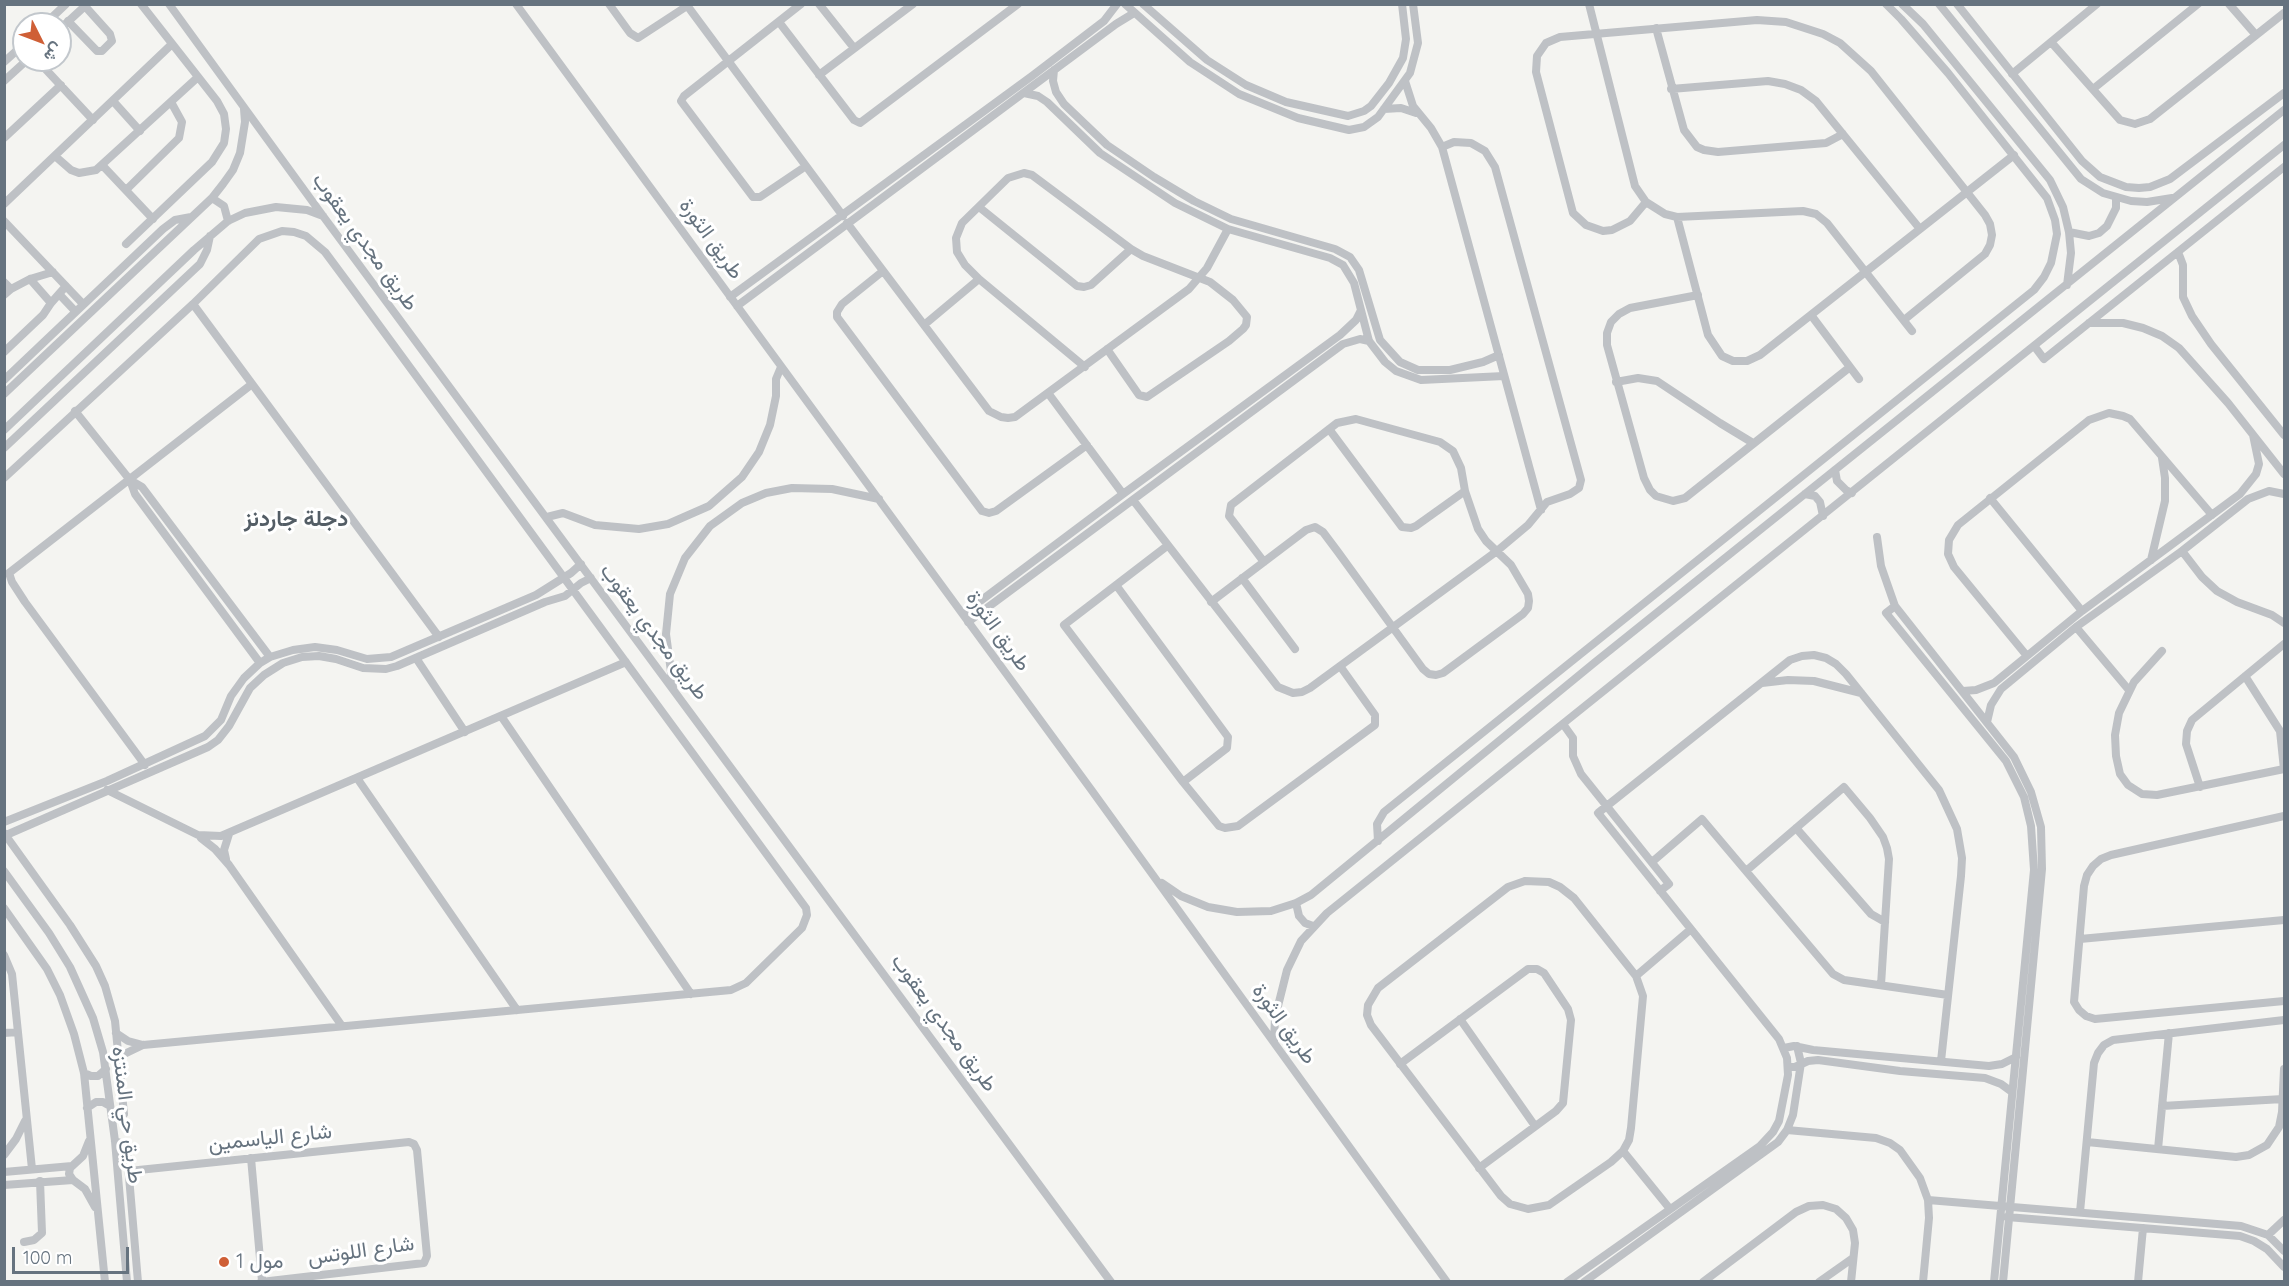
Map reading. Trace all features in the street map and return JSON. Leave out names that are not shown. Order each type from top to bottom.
[{"type":"street","points":[[126,244],[212,162],[224,143],[226,129],[224,114],[217,101],[141,4]]},
{"type":"street","name":"طريق مجدي يعقوب","points":[[169,4],[323,216],[674,687],[1111,1281]]},
{"type":"street","name":"طريق الثورة","points":[[516,4],[966,618],[1447,1281]]},
{"type":"street","points":[[525,4],[526,19]]},
{"type":"street","points":[[609,4],[630,33],[638,38],[687,5],[989,411],[1001,417],[1015,417],[1190,289],[1200,279],[1228,229]]},
{"type":"street","points":[[801,4],[684,96],[681,105],[753,197],[760,197],[806,166]]},
{"type":"street","points":[[819,4],[854,48]]},
{"type":"street","points":[[819,75],[913,4]]},
{"type":"street","points":[[779,22],[855,122],[860,123],[1018,4]]},
{"type":"street","points":[[737,306],[845,219],[1104,21],[1117,4]]},
{"type":"street","points":[[1125,4],[1203,73],[1239,94],[1283,113],[1349,130],[1364,127],[1384,109],[1405,81],[1414,64],[1418,43],[1413,4]]},
{"type":"street","points":[[1143,4],[1207,60],[1246,85],[1286,102],[1348,116],[1371,106],[1389,83],[1403,58],[1406,39],[1402,4]]},
{"type":"street","points":[[1589,4],[1635,186],[1646,201],[1665,214],[1677,217],[1809,211],[1822,217],[1912,331]]},
{"type":"street","points":[[1378,841],[1377,824],[1384,812],[2034,290],[2044,277],[2052,263],[2057,234],[2051,207],[2042,190],[1970,100],[1901,18],[1886,4]]},
{"type":"street","points":[[1902,4],[1923,24],[2050,180],[2063,207],[2069,232],[2071,253],[2067,285]]},
{"type":"street","points":[[2178,196],[2147,202],[2116,198],[2081,179],[1942,8],[1955,4],[2082,161],[2100,177],[2126,187],[2150,187],[2163,183],[2284,93]]},
{"type":"street","points":[[2012,74],[2097,4]]},
{"type":"street","points":[[2093,89],[2198,4]]},
{"type":"street","points":[[2229,4],[2256,35]]},
{"type":"street","points":[[72,17],[84,5],[112,36],[112,41],[102,51],[95,50],[72,25]]},
{"type":"street","points":[[2051,42],[2120,120],[2135,124],[2143,123],[2284,13]]},
{"type":"street","points":[[730,297],[845,219],[1134,14]]},
{"type":"street","points":[[1646,201],[1630,221],[1622,226],[1603,231],[1579,220],[1572,208],[1535,64],[1540,49],[1553,39],[1656,28],[1772,20],[1805,27],[1823,34],[1840,43],[1870,71],[1990,224],[1990,245],[1978,262],[1904,320]]},
{"type":"street","points":[[1656,28],[1671,89],[1687,136],[1704,150],[1718,152],[1826,142],[1843,134]]},
{"type":"street","points":[[4,204],[172,44]]},
{"type":"street","points":[[1054,70],[1053,81],[1056,92],[1064,104],[1107,145],[1154,177],[1194,201],[1231,219],[1335,249],[1350,257],[1359,270],[1380,340],[1400,362],[1418,370],[1450,370],[1475,365],[1499,355]]},
{"type":"street","points":[[49,72],[93,120]]},
{"type":"street","points":[[55,156],[71,170],[79,173],[96,171],[198,77]]},
{"type":"street","points":[[1405,81],[1409,98],[1417,113],[1431,128],[1442,147],[1541,510]]},
{"type":"street","points":[[1671,89],[1768,81],[1801,90],[1816,101],[1920,229]]},
{"type":"street","points":[[4,138],[61,85]]},
{"type":"street","points":[[1024,93],[1038,96],[1047,102],[1100,153],[1151,188],[1228,229],[1337,261],[1343,265],[1351,277],[1369,341],[1385,362],[1408,376],[1435,380],[1504,376]]},
{"type":"street","points":[[1970,100],[1978,93]]},
{"type":"street","points":[[113,101],[140,131]]},
{"type":"street","points":[[126,190],[179,138],[182,122],[171,102]]},
{"type":"street","points":[[1283,113],[1286,102]]},
{"type":"street","points":[[4,394],[212,198],[232,170],[240,153],[245,122],[243,106]]},
{"type":"street","points":[[1384,109],[1401,108],[1417,113]]},
{"type":"street","points":[[1157,880],[1190,900],[1208,907],[1237,912],[1271,911],[1296,903],[1311,895],[1704,575],[2284,111]]},
{"type":"street","points":[[2050,142],[2060,135]]},
{"type":"street","points":[[1132,500],[1278,687],[1284,691],[1302,692],[1497,551],[1528,525],[1547,502],[1576,492],[1581,480],[1496,167],[1485,151],[1471,143],[1454,142],[1442,147]]},
{"type":"street","points":[[1274,1042],[1275,1018],[1287,970],[1301,941],[1313,926],[2284,145]]},
{"type":"street","points":[[1677,217],[1708,335],[1722,356],[1733,361],[1747,361],[1760,355],[2014,154]]},
{"type":"street","points":[[103,165],[153,219]]},
{"type":"street","points":[[2035,347],[2044,359],[2284,167]]},
{"type":"street","points":[[1085,367],[979,279],[960,259],[956,245],[962,223],[1008,178],[1024,173],[1032,175],[1131,249],[1143,256],[1210,282],[1227,295],[1247,317],[1244,329],[1147,397],[1137,392],[1107,349]]},
{"type":"street","points":[[212,198],[224,206],[228,221]]},
{"type":"street","points":[[2069,232],[2079,236],[2089,236],[2099,232],[2113,218],[2116,198]]},
{"type":"street","points":[[4,430],[228,221],[244,213],[276,207],[307,210],[323,216]]},
{"type":"street","points":[[979,207],[1077,286],[1091,285],[1131,249]]},
{"type":"street","points":[[4,380],[168,224],[191,217]]},
{"type":"street","points":[[4,221],[83,304]]},
{"type":"street","points":[[4,478],[193,304],[259,239],[270,234],[288,232],[306,236],[316,243],[806,908],[807,915],[802,928],[746,983],[731,990],[143,1045],[118,1054],[103,1052]]},
{"type":"street","points":[[4,448],[200,264],[207,250],[210,236]]},
{"type":"street","points":[[2178,252],[2183,265],[2183,297],[2192,316],[2211,344],[2284,435]]},
{"type":"street","points":[[883,271],[842,303],[837,317],[982,511],[989,513],[996,511],[1087,445]]},
{"type":"street","points":[[7,288],[53,272]]},
{"type":"street","points":[[30,279],[51,303]]},
{"type":"street","points":[[924,325],[979,279]]},
{"type":"street","points":[[4,352],[43,315],[66,286]]},
{"type":"street","points":[[59,294],[75,311]]},
{"type":"street","points":[[1698,295],[1630,308],[1611,322],[1607,333],[1606,345],[1644,478],[1650,490],[1664,500],[1685,498],[1850,367]]},
{"type":"street","points":[[193,304],[439,637]]},
{"type":"street","points":[[966,618],[1123,494],[1340,335],[1356,320],[1360,312]]},
{"type":"street","points":[[1811,315],[1859,379]]},
{"type":"street","points":[[2089,323],[2123,323],[2143,328],[2162,336],[2179,348],[2284,474]]},
{"type":"street","points":[[966,618],[1132,500],[1343,344],[1351,340],[1369,341]]},
{"type":"street","points":[[1956,353],[1965,365]]},
{"type":"street","points":[[26,359],[34,366]]},
{"type":"street","points":[[547,517],[563,513],[595,525],[639,529],[668,524],[709,507],[742,477],[759,453],[770,425],[776,396],[776,379],[781,367]]},
{"type":"street","points":[[1616,382],[1638,378],[1657,381],[1754,443]]},
{"type":"street","points":[[145,765],[25,602],[9,573],[252,384]]},
{"type":"street","points":[[1048,393],[1123,494]]},
{"type":"street","points":[[75,411],[130,480],[142,487],[272,670]]},
{"type":"street","points":[[2027,656],[1954,567],[1948,554],[1949,540],[1952,532],[1990,498],[2089,420],[2099,415],[2116,414],[2130,419],[2212,515]]},
{"type":"street","points":[[1211,602],[1310,528],[1319,529],[1429,674],[1443,673],[1528,608],[1528,594],[1511,565],[1486,541],[1478,529],[1458,460],[1453,451],[1440,442],[1356,419],[1346,420],[1329,429],[1233,502],[1229,508],[1229,516],[1264,562]]},
{"type":"street","points":[[1329,429],[1402,527],[1416,526],[1466,492]]},
{"type":"street","points":[[1963,691],[1988,686],[2082,611],[2240,494],[2256,474],[2259,464],[2253,435]]},
{"type":"street","points":[[2151,560],[2165,501],[2165,478],[2161,454]]},
{"type":"street","points":[[1835,470],[1837,482],[1852,493]]},
{"type":"street","points":[[674,687],[666,634],[670,594],[685,558],[710,526],[730,510],[754,497],[792,488],[819,487],[879,499]]},
{"type":"street","points":[[1987,722],[1991,705],[2001,689],[2076,627],[2248,499],[2269,491],[2284,494]]},
{"type":"street","points":[[1805,494],[1815,496],[1820,502],[1822,516]]},
{"type":"street","points":[[1990,498],[2082,611]]},
{"type":"street","points":[[1877,537],[1881,566],[1895,606],[2014,757],[2026,780],[2038,815],[2042,838],[2042,869],[2006,1207],[1994,1281]]},
{"type":"street","points":[[1167,546],[1064,625],[1219,826],[1231,828],[1238,826],[1375,725],[1375,715],[1340,666]]},
{"type":"street","points":[[2182,550],[2202,577],[2217,591],[2236,602],[2272,615],[2284,623]]},
{"type":"street","points":[[1695,562],[1704,575]]},
{"type":"street","points":[[4,822],[198,741],[221,720],[237,687],[265,660],[292,650],[315,647],[337,650],[367,659],[391,657],[536,595],[581,564]]},
{"type":"street","points":[[124,1114],[116,1033],[109,998],[96,966],[70,925],[5,835],[195,753],[218,740],[234,718],[245,694],[256,681],[294,659],[310,656],[328,657],[374,670],[397,666],[545,602],[565,596],[591,578]]},
{"type":"street","points":[[1242,578],[1295,650]]},
{"type":"street","points":[[1116,585],[1228,737],[1227,748],[1183,782]]},
{"type":"street","points":[[1895,606],[1886,613],[1998,750],[2013,772],[2028,811],[2033,840],[2034,870],[2012,1092],[2006,1207]]},
{"type":"street","points":[[2076,627],[2128,689]]},
{"type":"street","points":[[2200,787],[2187,750],[2186,737],[2189,725],[2196,716],[2284,644]]},
{"type":"street","points":[[2162,651],[2128,689],[2119,713],[2115,735],[2117,766],[2124,780],[2137,792],[2152,795],[2284,769],[2280,731],[2245,676]]},
{"type":"street","points":[[1567,1281],[1609,1258],[1727,1174],[1765,1142],[1777,1127],[1787,1084],[1788,1067],[1784,1048],[1775,1032],[1598,813],[1790,660],[1814,655],[1836,664],[1940,790],[1957,829],[1962,858],[1961,876],[1941,1061]]},
{"type":"street","points":[[391,657],[397,666]]},
{"type":"street","points":[[416,658],[465,732]]},
{"type":"street","points":[[198,835],[213,837],[229,834],[626,662]]},
{"type":"street","points":[[1761,683],[1788,680],[1814,681],[1862,693]]},
{"type":"street","points":[[501,716],[691,994]]},
{"type":"street","points":[[1563,724],[1573,738],[1572,750],[1578,768],[1669,884],[1660,891]]},
{"type":"street","points":[[211,731],[218,740]]},
{"type":"street","points":[[357,778],[517,1010]]},
{"type":"street","points":[[1746,871],[1844,787],[1870,818],[1883,837],[1887,848],[1889,860],[1881,985]]},
{"type":"street","points":[[107,790],[198,835],[215,849],[229,865],[342,1026]]},
{"type":"street","points":[[2284,816],[2121,852],[2101,859],[2087,875],[2074,1002],[2086,1016],[2095,1018],[2284,1001]]},
{"type":"street","points":[[1652,862],[1702,819],[1833,974],[1844,980],[1948,995]]},
{"type":"street","points":[[1796,828],[1871,914],[1885,922]]},
{"type":"street","points":[[229,834],[224,850],[229,865]]},
{"type":"street","name":"طريق حي المنتزه","points":[[4,871],[49,933],[69,967],[93,1018],[106,1069],[115,1141],[127,1281]]},
{"type":"street","points":[[1525,881],[1549,882],[1574,898],[1636,976],[1643,996],[1643,1008],[1631,1128],[1623,1151],[1611,1162],[1549,1205],[1538,1209],[1510,1204],[1501,1196],[1371,1025],[1367,1015],[1368,1005],[1378,988],[1508,887],[1525,881]]},
{"type":"street","points":[[1296,903],[1299,916],[1305,923],[1313,926]]},
{"type":"street","name":"طريق حي المنتزه","points":[[4,908],[34,949],[60,995],[74,1034],[84,1073],[105,1281]]},
{"type":"street","points":[[2080,939],[2284,920]]},
{"type":"street","points":[[1636,976],[1691,928]]},
{"type":"street","points":[[4,955],[12,975],[32,1169]]},
{"type":"street","points":[[1400,1064],[1528,969],[1537,969],[1544,973],[1570,1014],[1571,1025],[1563,1102],[1556,1111],[1479,1168]]},
{"type":"street","points":[[1461,1019],[1535,1126]]},
{"type":"street","points":[[2080,1212],[2094,1063],[2104,1045],[2113,1040],[2284,1020]]},
{"type":"street","points":[[4,1033],[18,1032]]},
{"type":"street","points":[[116,1033],[128,1041],[143,1045]]},
{"type":"street","points":[[2158,1149],[2169,1033]]},
{"type":"street","points":[[1784,1048],[1797,1046],[1812,1050],[1989,1066],[2002,1064],[2016,1057]]},
{"type":"street","points":[[1642,1235],[1670,1209],[1778,1142],[1787,1130],[1793,1115],[1801,1063],[1797,1046]]},
{"type":"street","points":[[1788,1067],[1818,1060],[1900,1071],[1985,1078],[2001,1084],[2012,1092]]},
{"type":"street","points":[[84,1073],[94,1077],[106,1069]]},
{"type":"street","points":[[2087,1142],[2236,1157],[2249,1155],[2267,1145],[2276,1133],[2281,1119],[2284,1069]]},
{"type":"street","points":[[2162,1106],[2283,1099]]},
{"type":"street","points":[[87,1108],[96,1102],[103,1102],[110,1106]]},
{"type":"street","points":[[4,1155],[16,1139],[27,1117]]},
{"type":"street","points":[[1787,1130],[1876,1138],[1900,1150],[1920,1178],[1928,1200],[1929,1218],[1923,1281]]},
{"type":"street","points":[[91,1137],[83,1156],[72,1166],[69,1174],[85,1189],[98,1212]]},
{"type":"street","points":[[115,1141],[126,1148],[138,1281]]},
{"type":"street","name":"شارع الياسمين","points":[[129,1171],[409,1142],[414,1144],[417,1150],[427,1256]]},
{"type":"street","points":[[1623,1151],[1670,1209]]},
{"type":"street","points":[[251,1158],[262,1281]]},
{"type":"street","points":[[4,1172],[72,1166]]},
{"type":"street","points":[[49,1168],[51,1180]]},
{"type":"street","points":[[4,1185],[73,1180]]},
{"type":"street","points":[[24,1242],[34,1240],[42,1233],[39,1181]]},
{"type":"street","points":[[1928,1200],[2250,1228],[2268,1235],[2284,1251]]},
{"type":"street","points":[[1703,1281],[1796,1212],[1809,1206],[1822,1205],[1836,1209],[1846,1218],[1853,1230],[1855,1243],[1851,1281]]},
{"type":"street","points":[[2005,1216],[2247,1238],[2267,1249],[2284,1267]]},
{"type":"street","points":[[2003,1281],[2005,1216]]},
{"type":"street","points":[[2268,1235],[2284,1220]]},
{"type":"street","points":[[2138,1281],[2143,1228]]},
{"type":"street","points":[[2247,1238],[2250,1228]]},
{"type":"street","name":"شارع اللوتس","points":[[262,1281],[422,1264],[426,1261],[427,1256]]},
{"type":"street","points":[[1584,1281],[1609,1258]]},
{"type":"street","points":[[1819,1281],[1853,1258]]},
{"type":"place","name":"مول 1","points":[[224,1262]]},
{"type":"district","name":"دجلة جاردنز","points":[[296,519]]}]
